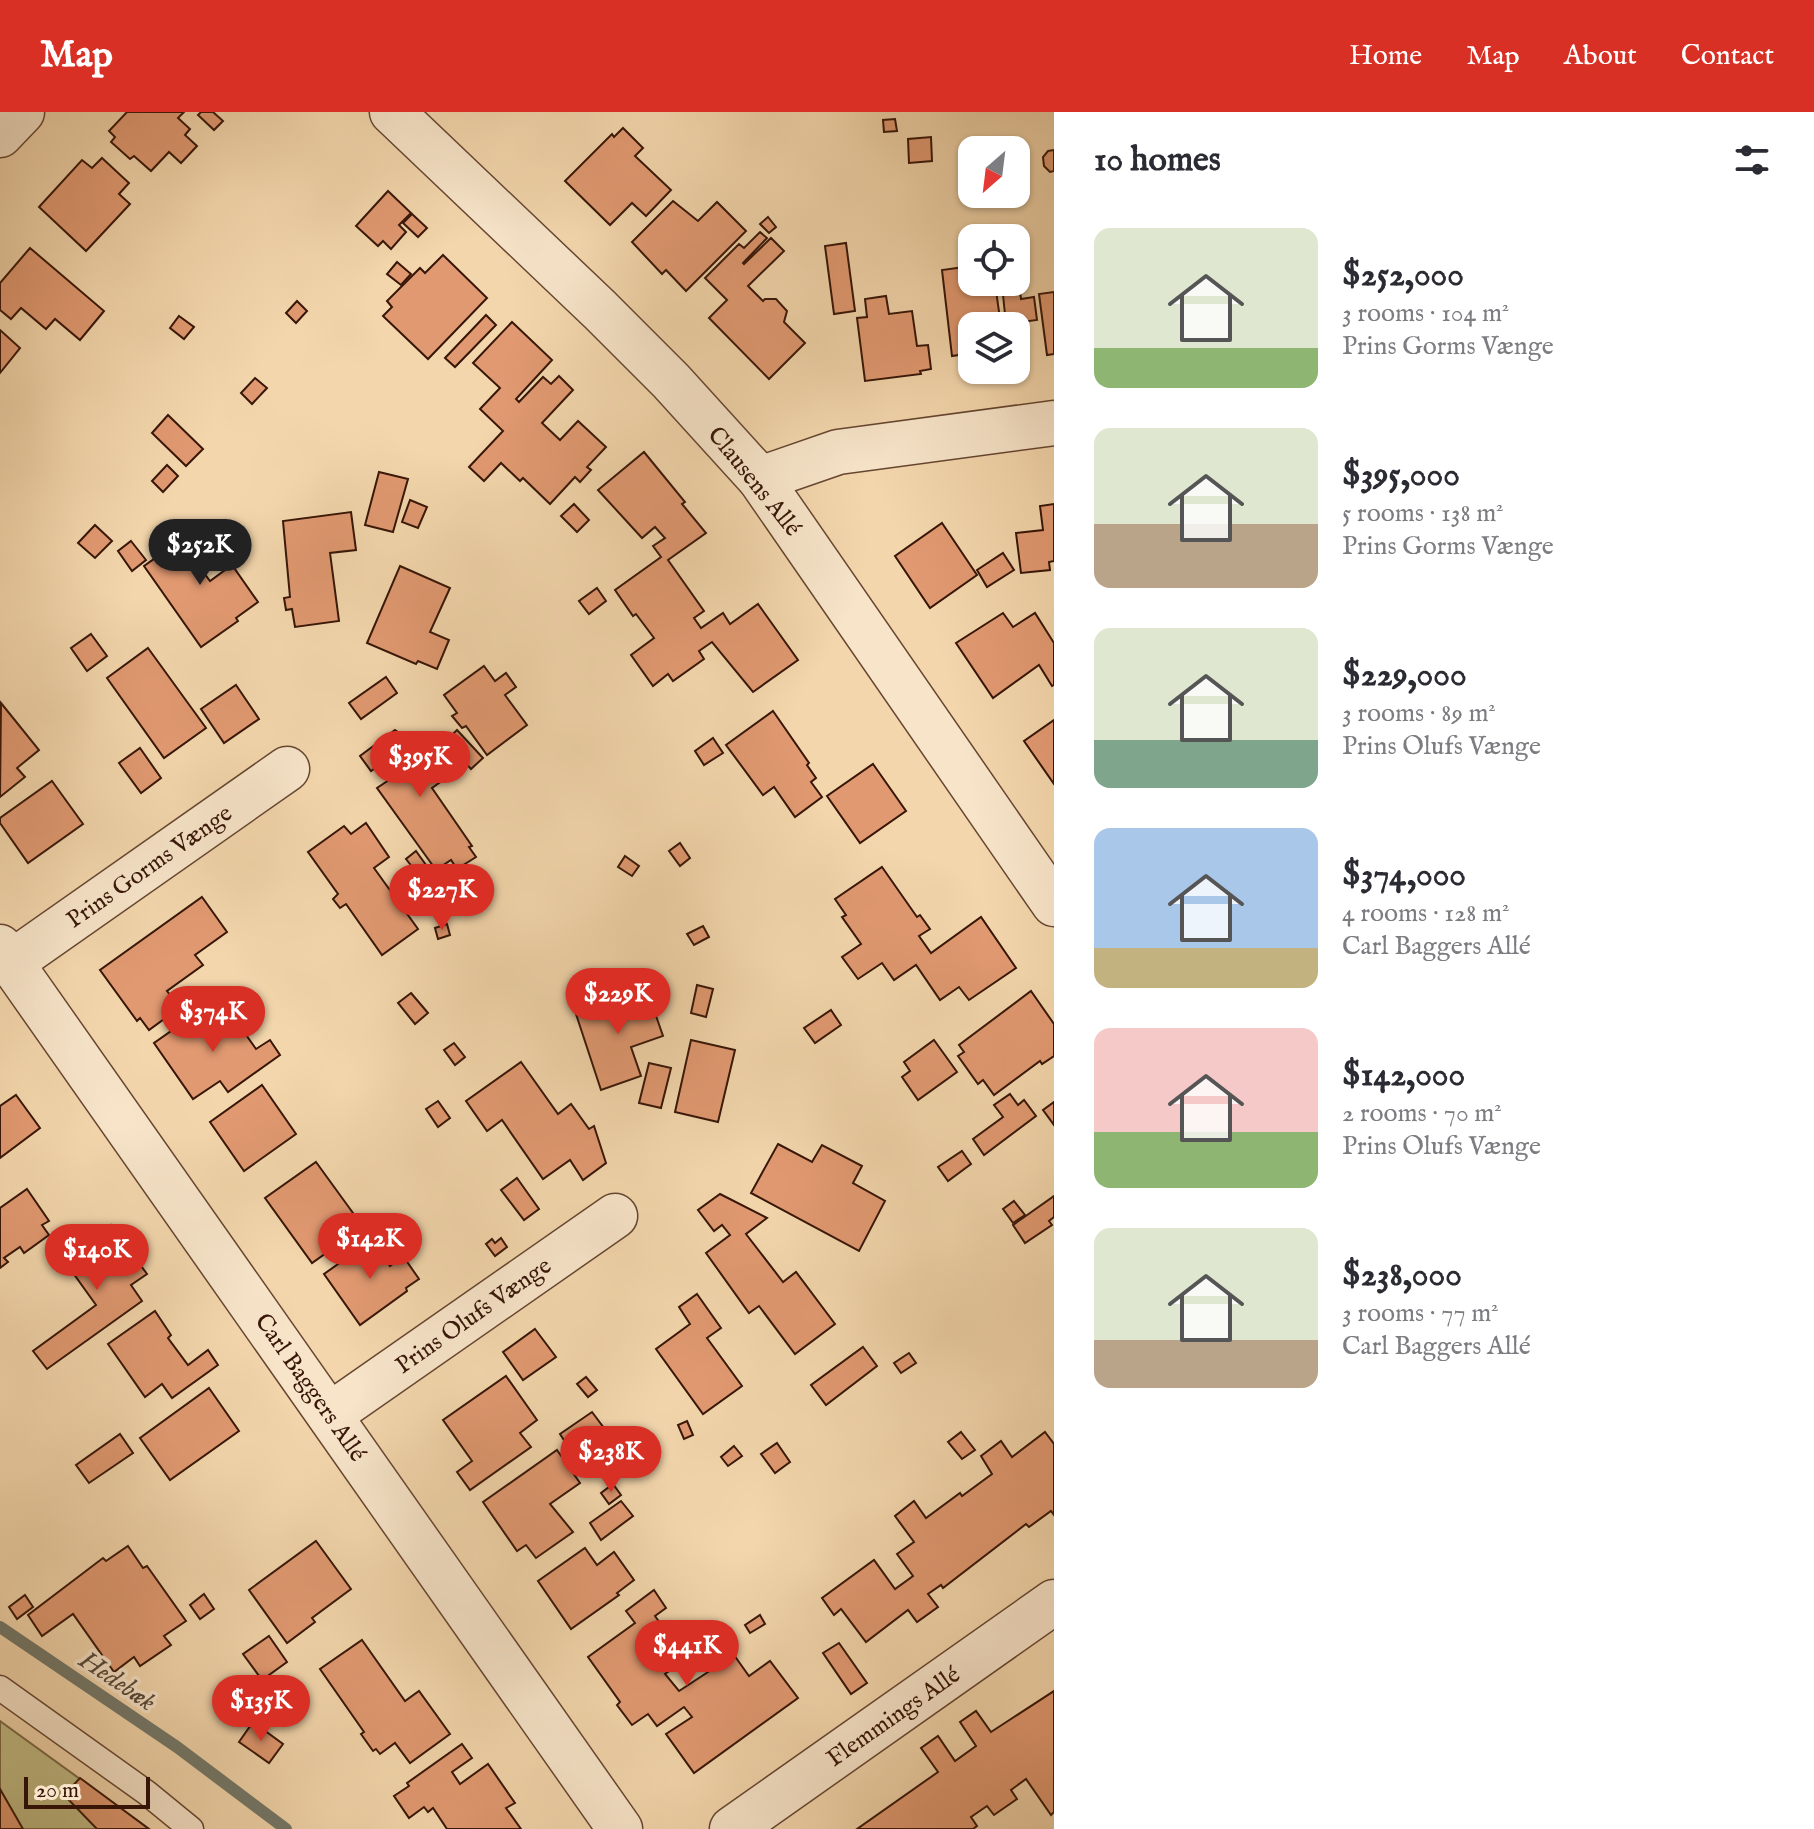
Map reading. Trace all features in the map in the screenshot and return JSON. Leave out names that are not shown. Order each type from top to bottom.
[{"type":"street","points":[[0,135],[22,112]]},
{"type":"street","name":"Clausens Allé","points":[[392,112],[600,310],[671,381],[760,479],[1054,904]]},
{"type":"street","points":[[760,479],[838,452],[1054,423]]},
{"type":"street","name":"Prins Gorms Vænge","points":[[6,954],[287,769]]},
{"type":"street","name":"Carl Baggers Allé","points":[[6,954],[620,1829]]},
{"type":"street","name":"Prins Olufs Vænge","points":[[331,1414],[615,1216]]},
{"type":"street","name":"Flemmings Allé","points":[[732,1829],[1054,1602]]},
{"type":"lane","points":[[0,1688],[147,1793],[191,1829]]},
{"type":"shaded area","points":[[0,1721],[149,1829],[0,1829]]},
{"type":"building","points":[[127,112],[184,112],[178,118],[190,129],[185,135],[197,146],[181,163],[169,152],[151,171],[134,156],[130,159],[111,142],[115,137],[109,131]]},
{"type":"building","points":[[213,112],[223,121],[214,130],[198,115]]},
{"type":"building","points":[[895,119],[897,131],[884,132],[883,120]]},
{"type":"building","points":[[623,128],[643,148],[635,156],[671,190],[646,216],[632,203],[610,225],[565,181],[612,134],[614,137]]},
{"type":"building","points":[[931,137],[932,161],[909,163],[908,139]]},
{"type":"building","points":[[1054,150],[1054,171],[1050,172],[1044,166],[1043,157]]},
{"type":"building","points":[[102,158],[129,183],[119,194],[130,204],[86,251],[39,207],[82,160],[92,168]]},
{"type":"building","points":[[388,191],[411,213],[399,225],[406,232],[391,249],[383,241],[378,246],[356,226]]},
{"type":"building","points":[[673,201],[698,221],[717,202],[746,231],[686,291],[666,270],[662,274],[632,242]]},
{"type":"building","points":[[412,214],[427,228],[418,237],[403,223]]},
{"type":"building","points":[[768,217],[776,227],[769,233],[760,224]]},
{"type":"building","points":[[760,232],[767,238],[744,264],[771,238],[784,251],[748,286],[763,301],[776,299],[787,311],[784,322],[805,343],[769,379],[709,318],[727,300],[705,278],[739,244],[744,248]]},
{"type":"building","points":[[846,243],[855,311],[834,314],[825,246]]},
{"type":"building","points":[[30,248],[104,311],[80,340],[55,319],[46,329],[21,308],[11,319],[0,310],[0,283]]},
{"type":"building","points":[[443,255],[487,298],[428,359],[383,316],[392,307],[387,301],[420,268],[425,273]]},
{"type":"building","points":[[397,262],[411,274],[401,285],[387,274]]},
{"type":"building","points":[[958,268],[958,296],[997,296],[999,312],[958,312],[958,355],[952,356],[942,270]]},
{"type":"building","points":[[1054,292],[1054,354],[1047,355],[1039,294]]},
{"type":"building","points":[[886,296],[889,314],[912,311],[917,346],[928,345],[931,369],[920,371],[921,374],[865,381],[857,318],[867,317],[865,299]]},
{"type":"building","points":[[1003,296],[1021,296],[1021,299],[1034,297],[1037,320],[1030,321],[1030,312],[1005,312]]},
{"type":"building","points":[[297,301],[307,311],[296,323],[286,313]]},
{"type":"building","points":[[486,315],[496,325],[455,367],[445,358]]},
{"type":"building","points":[[179,316],[194,327],[184,339],[170,328]]},
{"type":"building","points":[[512,322],[552,360],[516,399],[519,402],[543,377],[551,384],[559,376],[573,390],[542,423],[560,440],[578,421],[606,447],[587,467],[591,470],[580,482],[575,477],[550,504],[523,478],[520,481],[501,463],[484,481],[469,467],[503,431],[480,409],[500,388],[473,363]]},
{"type":"building","points":[[0,330],[20,348],[0,373]]},
{"type":"building","points":[[255,378],[267,388],[252,404],[241,393]]},
{"type":"building","points":[[168,415],[203,449],[186,466],[152,433]]},
{"type":"building","points":[[644,452],[706,533],[668,560],[704,611],[694,618],[701,628],[723,613],[730,624],[758,604],[798,660],[753,692],[712,642],[699,651],[704,659],[673,681],[668,674],[653,686],[631,655],[654,638],[636,614],[633,616],[615,590],[661,557],[653,546],[665,538],[655,527],[642,538],[598,490]]},
{"type":"building","points":[[167,465],[178,476],[163,492],[152,481]]},
{"type":"building","points":[[379,472],[408,479],[393,532],[365,525]]},
{"type":"building","points":[[410,500],[427,507],[418,528],[402,522]]},
{"type":"building","points":[[574,504],[589,520],[577,532],[561,516]]},
{"type":"building","points":[[1054,504],[1054,561],[1049,562],[1050,570],[1021,573],[1016,533],[1043,530],[1040,506]]},
{"type":"building","points":[[351,512],[356,550],[330,553],[339,621],[295,627],[292,609],[286,610],[284,598],[290,597],[283,521]]},
{"type":"building","points":[[205,523],[219,545],[196,562],[210,581],[232,565],[258,602],[236,618],[238,621],[201,647],[144,566]]},
{"type":"building","points":[[942,523],[977,575],[930,608],[895,556]]},
{"type":"building","points":[[95,525],[112,541],[95,558],[78,543]]},
{"type":"building","points":[[131,541],[146,560],[132,571],[118,551]]},
{"type":"building","points":[[1003,553],[1014,570],[987,587],[977,570]]},
{"type":"building","points":[[400,566],[450,588],[430,632],[449,640],[437,669],[418,661],[416,664],[367,643]]},
{"type":"building","points":[[597,588],[606,601],[589,614],[579,601]]},
{"type":"building","points":[[1003,613],[1013,627],[1035,613],[1054,643],[1054,685],[1039,665],[993,698],[956,643]]},
{"type":"building","points":[[91,634],[107,656],[87,671],[71,648]]},
{"type":"building","points":[[148,648],[206,728],[164,758],[107,678]]},
{"type":"building","points":[[484,666],[495,681],[506,673],[516,687],[505,695],[527,725],[487,755],[466,726],[462,728],[452,716],[457,713],[444,695]]},
{"type":"building","points":[[386,677],[397,693],[361,719],[349,703]]},
{"type":"building","points":[[236,685],[259,719],[224,743],[201,709]]},
{"type":"building","points":[[1,703],[39,750],[17,768],[25,777],[0,797]]},
{"type":"building","points":[[773,711],[809,763],[807,765],[816,778],[811,782],[822,797],[795,817],[774,787],[763,795],[726,745]]},
{"type":"building","points":[[1054,720],[1054,784],[1024,741]]},
{"type":"building","points":[[395,730],[456,771],[432,788],[472,846],[469,847],[476,857],[457,869],[451,860],[436,870],[377,788],[395,776],[385,761],[371,771],[360,756]]},
{"type":"building","points":[[457,730],[483,758],[471,769],[446,741]]},
{"type":"building","points":[[713,738],[723,753],[704,765],[695,751]]},
{"type":"building","points":[[140,748],[161,778],[141,793],[119,763]]},
{"type":"building","points":[[873,764],[906,811],[860,843],[827,796]]},
{"type":"building","points":[[52,781],[83,824],[28,863],[0,823],[0,818]]},
{"type":"building","points":[[366,823],[389,857],[374,868],[418,929],[382,955],[346,904],[340,908],[333,899],[338,894],[308,852],[344,826],[351,834]]},
{"type":"building","points":[[680,843],[690,858],[680,866],[669,851]]},
{"type":"building","points":[[416,851],[431,872],[421,878],[406,859]]},
{"type":"building","points":[[625,856],[639,866],[632,876],[618,867]]},
{"type":"building","points":[[882,867],[917,917],[920,915],[930,929],[919,936],[931,953],[981,917],[1016,968],[969,1000],[959,987],[940,1000],[916,965],[894,980],[882,963],[858,979],[842,957],[861,944],[842,917],[846,915],[835,899]]},
{"type":"building","points":[[202,897],[227,932],[195,955],[203,965],[167,991],[171,996],[166,1000],[175,1011],[149,1030],[140,1018],[137,1021],[100,970]]},
{"type":"building","points":[[447,924],[450,935],[438,939],[435,928]]},
{"type":"building","points":[[703,926],[709,937],[694,945],[687,934]]},
{"type":"building","points":[[697,985],[713,989],[706,1017],[691,1013]]},
{"type":"building","points":[[647,990],[663,1036],[631,1047],[641,1076],[601,1090],[576,1014]]},
{"type":"building","points":[[1031,991],[1054,1024],[1054,1056],[1042,1064],[1040,1061],[994,1095],[983,1080],[978,1084],[958,1056],[964,1052],[959,1045]]},
{"type":"building","points":[[411,993],[428,1013],[415,1024],[398,1003]]},
{"type":"building","points":[[201,1010],[216,1031],[234,1018],[256,1049],[270,1040],[280,1055],[228,1092],[220,1081],[193,1099],[154,1043]]},
{"type":"building","points":[[831,1010],[841,1025],[815,1043],[804,1028]]},
{"type":"building","points":[[691,1040],[735,1050],[718,1122],[675,1112]]},
{"type":"building","points":[[934,1040],[957,1072],[918,1100],[902,1077],[910,1071],[904,1062]]},
{"type":"building","points":[[454,1043],[465,1057],[455,1065],[444,1050]]},
{"type":"building","points":[[521,1062],[558,1114],[571,1104],[589,1129],[594,1126],[606,1163],[583,1180],[570,1160],[543,1179],[502,1120],[487,1131],[466,1101]]},
{"type":"building","points":[[649,1063],[671,1068],[661,1108],[639,1103]]},
{"type":"building","points":[[262,1085],[296,1134],[244,1171],[210,1122]]},
{"type":"building","points":[[1010,1094],[1018,1105],[1024,1100],[1036,1116],[984,1155],[973,1139],[1003,1117],[994,1105]]},
{"type":"building","points":[[16,1095],[40,1128],[0,1158],[0,1106]]},
{"type":"building","points":[[438,1101],[450,1118],[438,1127],[426,1109]]},
{"type":"building","points":[[1054,1102],[1054,1125],[1043,1110]]},
{"type":"building","points":[[778,1144],[812,1162],[822,1145],[862,1166],[853,1183],[885,1201],[859,1251],[751,1193]]},
{"type":"building","points":[[962,1151],[971,1164],[948,1181],[938,1167]]},
{"type":"building","points":[[316,1162],[353,1213],[333,1228],[343,1241],[312,1263],[265,1198]]},
{"type":"building","points":[[517,1178],[539,1209],[524,1220],[501,1190]]},
{"type":"building","points":[[27,1189],[49,1221],[42,1225],[49,1235],[24,1253],[20,1247],[4,1258],[8,1262],[0,1268],[0,1208]]},
{"type":"building","points":[[720,1194],[767,1218],[746,1234],[783,1282],[796,1272],[835,1324],[795,1354],[759,1306],[749,1313],[706,1253],[730,1235],[722,1225],[714,1231],[698,1210]]},
{"type":"building","points":[[1054,1196],[1054,1217],[1049,1221],[1052,1225],[1025,1243],[1013,1225]]},
{"type":"building","points":[[1014,1201],[1025,1215],[1013,1223],[1003,1209]]},
{"type":"building","points":[[111,1225],[147,1274],[131,1285],[142,1301],[47,1369],[33,1351],[96,1305],[63,1259]]},
{"type":"building","points":[[501,1238],[507,1247],[495,1256],[486,1244],[492,1239],[495,1243]]},
{"type":"building","points":[[372,1240],[390,1266],[403,1256],[419,1279],[360,1325],[324,1274]]},
{"type":"building","points":[[697,1294],[721,1328],[707,1338],[742,1386],[703,1414],[656,1349],[690,1324],[679,1307]]},
{"type":"building","points":[[155,1311],[171,1335],[168,1338],[188,1365],[208,1350],[218,1365],[172,1398],[162,1384],[145,1397],[108,1344]]},
{"type":"building","points":[[535,1329],[556,1357],[523,1380],[503,1352]]},
{"type":"building","points":[[863,1347],[877,1366],[826,1405],[811,1385]]},
{"type":"building","points":[[909,1353],[916,1363],[901,1373],[894,1363]]},
{"type":"building","points":[[506,1376],[537,1420],[520,1433],[531,1447],[470,1490],[457,1472],[472,1461],[443,1420]]},
{"type":"building","points":[[586,1377],[597,1390],[588,1397],[577,1384]]},
{"type":"building","points":[[209,1388],[239,1431],[170,1480],[140,1438]]},
{"type":"building","points":[[592,1412],[604,1428],[571,1451],[560,1434]]},
{"type":"building","points":[[687,1421],[693,1435],[684,1439],[678,1425]]},
{"type":"building","points":[[961,1432],[975,1450],[962,1459],[948,1442]]},
{"type":"building","points":[[1045,1432],[1054,1444],[1054,1515],[1051,1511],[1029,1527],[1026,1524],[943,1588],[941,1585],[928,1594],[938,1607],[917,1622],[908,1610],[866,1642],[841,1609],[834,1615],[822,1598],[874,1560],[895,1589],[913,1576],[897,1554],[914,1542],[895,1516],[914,1501],[926,1518],[992,1474],[981,1456],[1001,1441],[1012,1457]]},
{"type":"building","points":[[120,1434],[133,1453],[89,1483],[76,1465]]},
{"type":"building","points":[[777,1443],[790,1462],[775,1473],[761,1454]]},
{"type":"building","points":[[734,1446],[742,1456],[728,1466],[721,1457]]},
{"type":"building","points":[[557,1450],[580,1483],[550,1504],[573,1532],[536,1558],[526,1545],[517,1551],[483,1502]]},
{"type":"building","points":[[613,1484],[621,1495],[609,1504],[601,1493]]},
{"type":"building","points":[[621,1501],[633,1516],[601,1540],[590,1523]]},
{"type":"building","points":[[316,1541],[351,1589],[312,1618],[315,1622],[287,1643],[249,1590]]},
{"type":"building","points":[[128,1546],[143,1568],[147,1566],[186,1621],[164,1636],[171,1645],[140,1666],[134,1657],[114,1672],[73,1614],[42,1636],[28,1615],[103,1558],[106,1561]]},
{"type":"building","points":[[585,1548],[597,1565],[614,1552],[634,1580],[617,1593],[619,1595],[571,1629],[538,1581]]},
{"type":"building","points":[[654,1590],[666,1608],[655,1616],[686,1659],[665,1674],[679,1691],[734,1655],[749,1676],[770,1661],[798,1698],[694,1773],[666,1734],[692,1717],[684,1707],[657,1726],[648,1714],[632,1725],[617,1705],[620,1702],[588,1657],[635,1623],[626,1611]]},
{"type":"building","points":[[204,1594],[214,1609],[200,1619],[190,1605]]},
{"type":"building","points":[[25,1595],[33,1607],[17,1619],[9,1607]]},
{"type":"building","points":[[760,1615],[765,1624],[750,1633],[745,1625]]},
{"type":"building","points":[[269,1636],[287,1662],[262,1680],[243,1654]]},
{"type":"building","points":[[362,1640],[405,1701],[419,1691],[450,1734],[410,1763],[395,1743],[380,1754],[376,1749],[373,1751],[361,1734],[364,1732],[320,1669]]},
{"type":"building","points":[[839,1643],[867,1683],[851,1694],[823,1653]]},
{"type":"building","points":[[1054,1691],[1054,1812],[1051,1815],[1026,1779],[1011,1790],[1017,1799],[994,1815],[987,1806],[971,1817],[977,1826],[973,1829],[857,1829],[938,1772],[921,1748],[938,1736],[955,1761],[976,1746],[960,1722],[976,1711],[991,1732]]},
{"type":"building","points":[[253,1722],[283,1744],[269,1763],[239,1742]]},
{"type":"building","points":[[462,1744],[472,1758],[452,1772],[460,1784],[488,1764],[515,1803],[506,1808],[521,1829],[447,1829],[433,1808],[428,1812],[424,1807],[409,1818],[394,1796],[409,1786],[407,1783]]},
{"type":"building","points":[[80,1778],[149,1829],[97,1829],[64,1795]]},
{"type":"building","points":[[0,1789],[23,1829],[0,1829]]},
{"type":"waterway","name":"Hedebæk","points":[[0,1627],[177,1747],[286,1829]]}]
